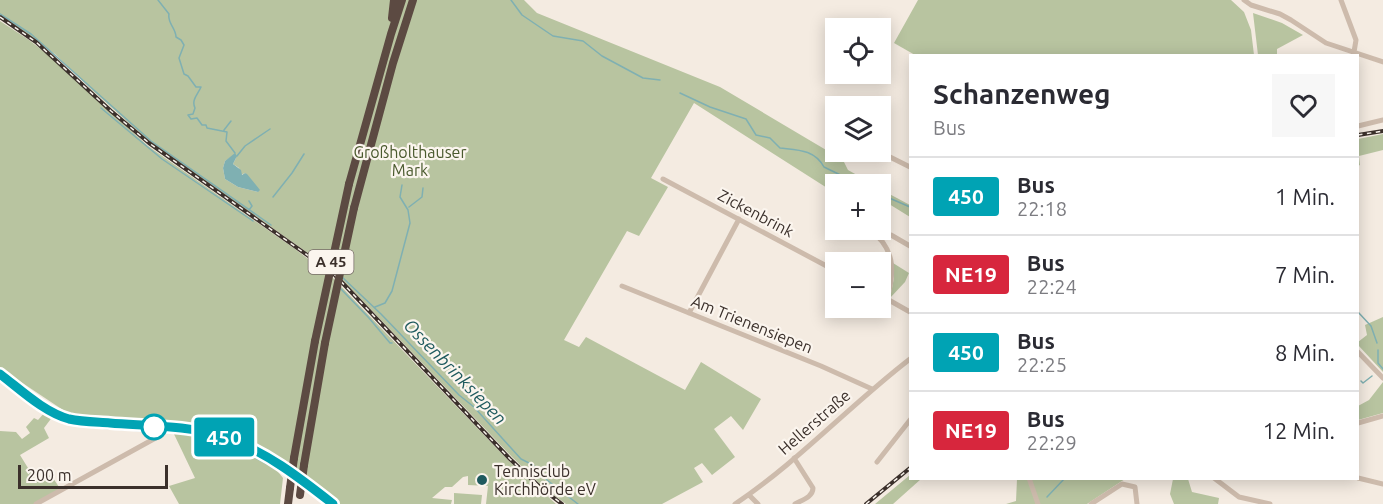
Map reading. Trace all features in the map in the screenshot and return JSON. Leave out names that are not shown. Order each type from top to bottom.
[{"type":"highway","points":[[391,34],[394,0]]},
{"type":"highway","name":"A 45","points":[[288,504],[315,341],[349,184],[402,0]]},
{"type":"highway","name":"A 45","points":[[299,500],[325,343],[360,187],[393,63],[413,0]]},
{"type":"highway","points":[[393,63],[405,43]]},
{"type":"main road","points":[[0,374],[40,404],[69,419],[202,431],[225,437],[286,469],[333,504]]},
{"type":"street","points":[[1244,0],[1280,14],[1326,43],[1383,62]]},
{"type":"street","points":[[1341,0],[1356,40],[1354,52]]},
{"type":"street","points":[[1359,126],[1383,120]]},
{"type":"street","points":[[891,158],[909,166]]},
{"type":"street","name":"Zickenbrink","points":[[663,179],[825,265]]},
{"type":"street","points":[[689,313],[739,219]]},
{"type":"street","points":[[891,235],[909,245]]},
{"type":"street","name":"Am Trienensiepen","points":[[622,286],[821,366],[872,389]]},
{"type":"street","points":[[891,301],[909,311]]},
{"type":"street","points":[[1359,353],[1383,378]]},
{"type":"street","name":"Hellerstraße","points":[[735,504],[794,458],[872,389],[909,360]]},
{"type":"street","points":[[1359,423],[1383,416]]},
{"type":"street","points":[[877,462],[909,421]]},
{"type":"street","points":[[36,504],[161,435],[163,428]]},
{"type":"street","points":[[794,458],[813,492],[795,504]]},
{"type":"street","points":[[1359,478],[1383,484]]},
{"type":"street","points":[[1030,480],[1038,504]]},
{"type":"street","points":[[1217,480],[1239,497],[1270,504]]},
{"type":"street","points":[[1091,504],[1122,484],[1135,487],[1137,504]]},
{"type":"street","points":[[749,495],[758,504]]},
{"type":"green space","name":"Großholthauser Mark","points":[[0,0],[524,0],[537,13],[720,87],[825,149],[825,162],[844,162],[848,170],[855,174],[825,174],[825,187],[694,103],[651,178],[668,187],[639,236],[627,231],[564,340],[579,347],[586,337],[685,390],[701,362],[761,399],[743,430],[731,416],[714,429],[735,457],[712,475],[702,463],[694,468],[703,482],[662,504],[566,504],[543,487],[512,457],[335,272],[150,142],[55,54],[0,15]],"holes":[[[234,155],[236,158],[233,164],[239,168],[241,175],[245,173],[258,192],[238,187],[225,179],[223,168],[225,161]]]},
{"type":"green space","points":[[918,0],[1231,0],[1244,12],[1251,30],[1254,54],[913,54],[894,43]]},
{"type":"green space","points":[[1253,13],[1282,23],[1303,35],[1277,49],[1277,54],[1258,54]]},
{"type":"green space","points":[[0,21],[52,58],[148,146],[333,278],[509,461],[556,504],[486,504],[488,486],[468,485],[468,476],[463,477],[452,487],[445,487],[432,498],[452,500],[451,504],[333,504],[286,469],[225,437],[176,428],[166,423],[69,414],[0,368]]},
{"type":"green space","points":[[1383,134],[1383,150],[1359,156],[1359,139]]},
{"type":"green space","points":[[891,195],[909,204],[909,216],[891,205]]},
{"type":"green space","points":[[893,263],[909,273],[905,282],[891,297],[891,293],[894,278]]},
{"type":"green space","points":[[1383,317],[1383,372],[1359,346],[1359,341],[1367,335],[1365,325]]},
{"type":"green space","points":[[1383,382],[1383,413],[1359,420],[1359,405],[1369,400]]},
{"type":"green space","points":[[45,412],[53,416],[44,428],[49,438],[20,455],[36,481],[51,475],[61,490],[36,504],[0,504],[0,431],[16,432],[22,439],[30,433],[26,427],[34,418],[38,420]]},
{"type":"green space","points":[[173,432],[234,444],[262,458],[283,478],[280,504],[179,504],[169,486],[195,478]]},
{"type":"green space","points":[[909,476],[909,480],[920,480],[893,504],[875,504]]},
{"type":"green space","points":[[1017,480],[1123,480],[1087,504],[1006,504],[1016,501]]},
{"type":"green space","points":[[1173,480],[1188,480],[1192,492],[1219,498],[1218,504],[1174,504],[1170,494]]},
{"type":"green space","points":[[454,493],[482,495],[481,504],[454,504]]},
{"type":"water","points":[[235,153],[237,156],[233,164],[241,170],[242,175],[247,174],[260,190],[258,192],[238,187],[225,179],[223,168],[225,161]]},
{"type":"waterway","points":[[158,0],[169,14],[176,37],[184,45],[179,58],[184,74],[196,87],[201,87],[194,100],[193,114],[188,115],[191,119],[197,118],[207,128],[227,132],[226,141],[235,153]]},
{"type":"waterway","points":[[511,0],[522,15],[553,36],[583,41],[602,56],[643,78],[660,80]]},
{"type":"waterway","name":"Ossenbrinksiepen","points":[[0,14],[31,34],[151,141],[271,225]]},
{"type":"waterway","points":[[680,93],[710,107],[746,119],[756,135],[770,138],[780,148],[810,154],[824,167],[838,174]]},
{"type":"waterway","points":[[101,108],[162,159],[253,221]]},
{"type":"waterway","points":[[224,130],[231,121]]},
{"type":"waterway","points":[[237,156],[245,146],[270,129]]},
{"type":"waterway","points":[[273,197],[304,154]]},
{"type":"waterway","points":[[375,307],[385,303],[392,291],[410,223],[408,210],[400,197],[402,185]]},
{"type":"waterway","points":[[409,207],[422,197],[423,188]]},
{"type":"waterway","points":[[891,199],[909,207]]},
{"type":"waterway","points":[[249,201],[252,206],[249,210]]},
{"type":"waterway","name":"Ossenbrinksiepen","points":[[316,255],[327,264]]},
{"type":"waterway","name":"Ossenbrinksiepen","points":[[342,277],[459,395],[474,407],[521,459],[533,465],[547,480],[578,504]]},
{"type":"waterway","points":[[340,288],[392,343]]},
{"type":"waterway","points":[[1359,313],[1371,326],[1377,343]]},
{"type":"waterway","points":[[1378,350],[1378,363],[1383,369]]},
{"type":"waterway","points":[[1361,381],[1363,383],[1372,376]]},
{"type":"waterway","points":[[78,426],[111,429]]},
{"type":"waterway","points":[[116,429],[159,432]]},
{"type":"waterway","points":[[172,433],[213,438],[240,449]]},
{"type":"waterway","points":[[249,454],[276,469]]},
{"type":"waterway","points":[[1047,497],[1063,480]]},
{"type":"waterway","points":[[310,493],[325,504]]},
{"type":"railway","points":[[0,17],[36,42],[149,143],[334,274],[510,459],[562,504]]},
{"type":"railway","points":[[1359,135],[1383,131]]},
{"type":"railway","points":[[866,504],[909,469]]},
{"type":"bus line","name":"450","points":[[0,374],[40,404],[69,419],[202,431],[225,437],[286,469],[333,504]]},
{"type":"place","name":"Tennisclub Kirchhörde eV","points":[[482,480]]}]
